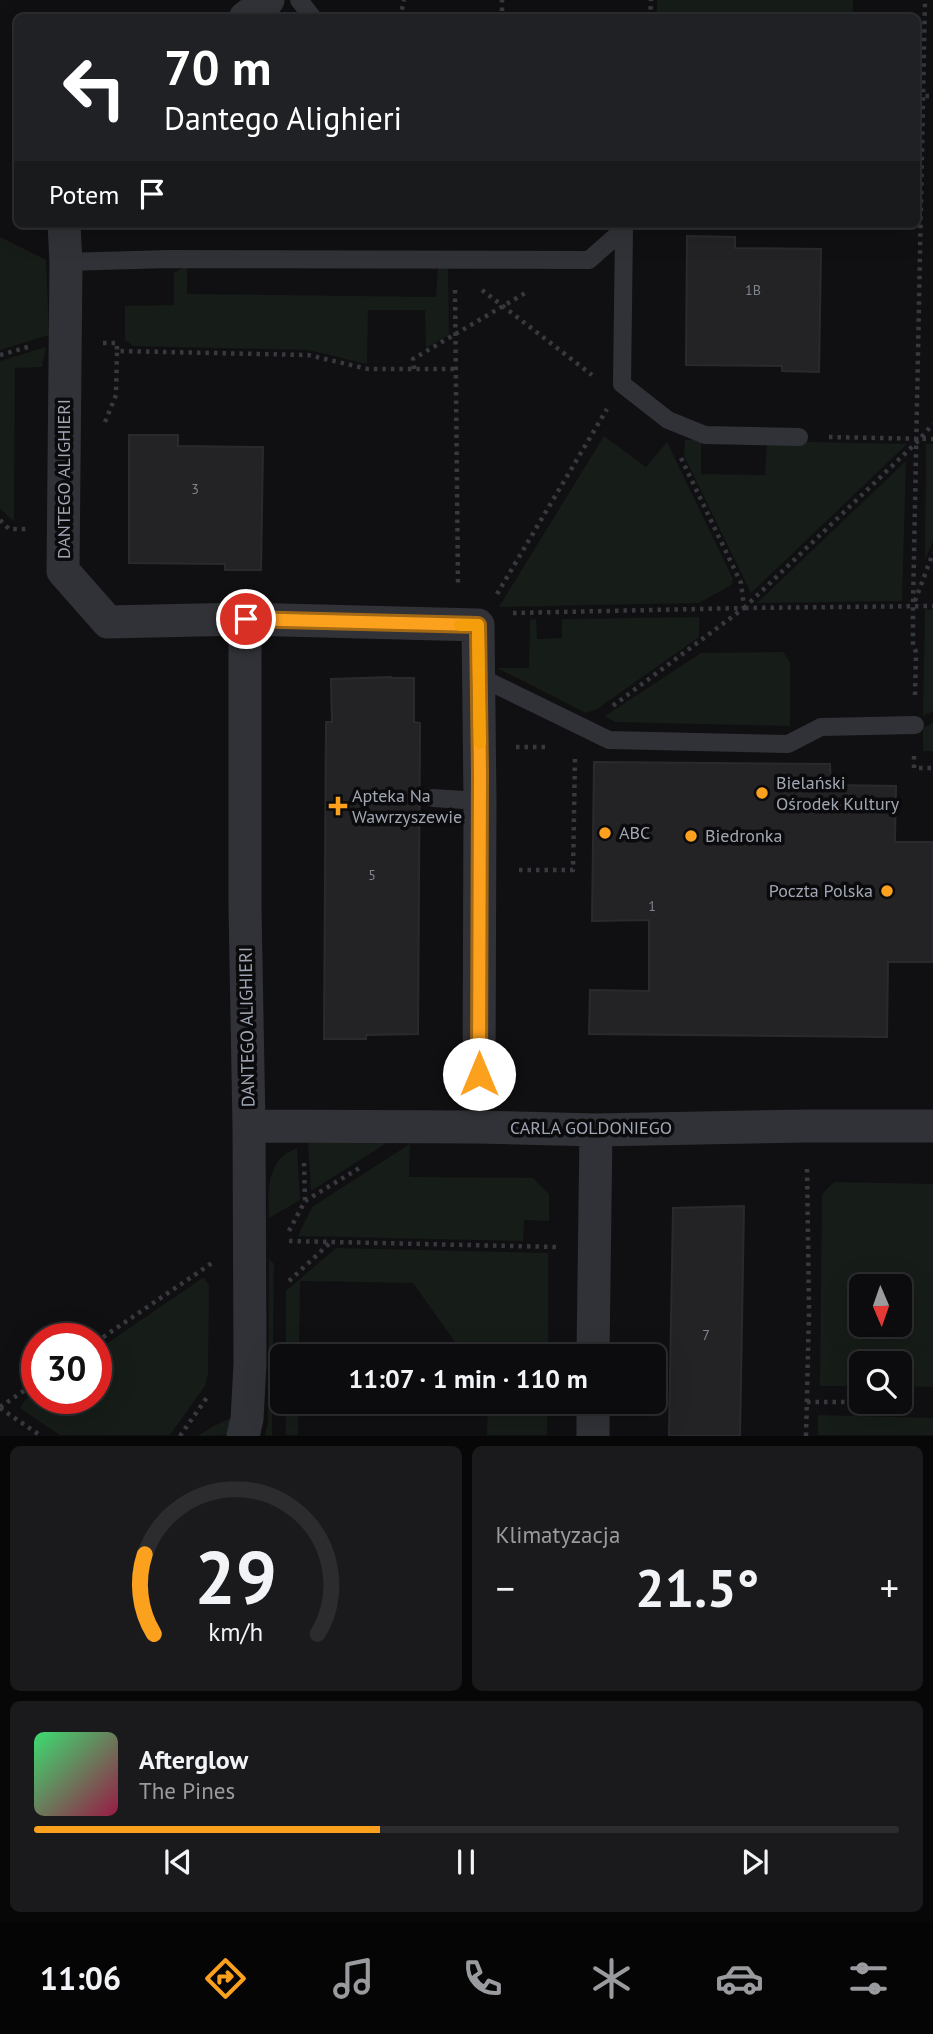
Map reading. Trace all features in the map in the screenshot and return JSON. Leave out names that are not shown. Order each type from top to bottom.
[{"type":"street","name":"DANTEGO ALIGHIERI","points":[[64,228],[63,572],[108,622],[246,619],[468,625]]},
{"type":"street","name":"DANTEGO ALIGHIERI","points":[[243,1436],[247,1419],[250,1364],[245,907],[246,619]]},
{"type":"street","points":[[468,625],[480,677],[479,1074]]},
{"type":"street","name":"CARLA GOLDONIEGO","points":[[249,1126],[596,1130],[933,1126]]},
{"type":"street","points":[[593,1344],[596,1130]]},
{"type":"street","points":[[593,1414],[593,1436]]},
{"type":"lane","points":[[299,0],[310,14]]},
{"type":"lane","points":[[66,262],[169,259],[589,260],[621,228]]},
{"type":"lane","points":[[622,228],[622,384],[668,420],[705,435],[799,437]]},
{"type":"lane","points":[[480,677],[609,740],[788,744],[821,727],[915,725]]},
{"type":"lane","points":[[433,798],[480,801]]},
{"type":"path","points":[[502,0],[502,11]]},
{"type":"path","points":[[925,0],[920,96],[933,96]]},
{"type":"path","points":[[919,228],[918,440],[913,606],[913,645],[916,652],[914,768],[933,768]]},
{"type":"path","points":[[454,259],[463,275],[606,385],[622,384]]},
{"type":"path","points":[[454,259],[455,369],[468,625]]},
{"type":"path","points":[[414,369],[413,359],[584,259]]},
{"type":"path","points":[[0,355],[47,342],[117,343],[116,395],[102,431]]},
{"type":"path","points":[[117,351],[308,355],[368,369],[455,369]]},
{"type":"path","points":[[468,625],[622,384]]},
{"type":"path","points":[[668,420],[673,442],[741,583],[744,608]]},
{"type":"path","points":[[480,869],[573,870],[575,747],[585,728],[744,608],[933,425]]},
{"type":"path","points":[[799,437],[933,439]]},
{"type":"path","points":[[913,606],[933,553]]},
{"type":"path","points":[[468,625],[497,614],[933,606]]},
{"type":"path","points":[[806,1436],[809,1298],[807,1126]]},
{"type":"path","points":[[302,1127],[305,1201],[284,1241],[595,1248]]},
{"type":"path","points":[[305,1201],[365,1165]]},
{"type":"path","points":[[288,1282],[332,1242]]},
{"type":"path","points":[[112,1331],[214,1262]]},
{"type":"path","points":[[21,1393],[0,1407],[41,1436]]},
{"type":"path","points":[[807,1402],[849,1402]]},
{"type":"shaded area","points":[[657,0],[853,0],[853,14],[657,14]]},
{"type":"shaded area","points":[[0,237],[46,260],[49,335],[0,350]]},
{"type":"shaded area","points":[[187,265],[187,294],[436,297],[438,268],[448,267],[449,335],[426,348],[425,310],[368,310],[367,364],[308,350],[133,346],[125,340],[125,306],[174,305],[174,273]]},
{"type":"shaded area","points":[[46,347],[42,367],[15,368],[14,521],[0,509],[0,361]]},
{"type":"shaded area","points":[[604,436],[646,467],[667,442],[733,579],[731,585],[699,603],[499,607]]},
{"type":"shaded area","points":[[701,439],[701,474],[765,475],[767,441],[907,444],[751,593],[684,456],[685,440]]},
{"type":"shaded area","points":[[926,444],[933,444],[933,540],[925,561]]},
{"type":"shaded area","points":[[906,461],[902,601],[757,603]]},
{"type":"shaded area","points":[[925,609],[933,610],[933,711],[923,716]]},
{"type":"shaded area","points":[[699,617],[699,637],[597,709],[586,713],[497,668],[529,668],[530,620],[536,619],[537,639],[562,638],[562,619]]},
{"type":"shaded area","points":[[783,652],[790,662],[790,726],[615,722],[605,716],[701,653]]},
{"type":"shaded area","points":[[933,723],[933,751],[923,751],[923,728]]},
{"type":"shaded area","points":[[386,1140],[385,1144],[311,1191],[308,1143]]},
{"type":"shaded area","points":[[410,1144],[409,1177],[533,1178],[549,1194],[549,1221],[524,1220],[523,1241],[298,1236],[312,1207]]},
{"type":"shaded area","points":[[297,1148],[300,1200],[269,1218],[269,1187],[274,1168],[287,1153]]},
{"type":"shaded area","points":[[834,1182],[933,1184],[933,1387],[912,1386],[912,1351],[849,1351],[849,1386],[820,1386],[822,1194]]},
{"type":"shaded area","points":[[336,1248],[548,1253],[548,1344],[456,1344],[413,1283],[300,1281],[299,1344],[286,1344],[286,1291]]},
{"type":"shaded area","points":[[269,1259],[274,1264],[273,1344],[270,1344],[272,1436],[265,1435],[268,1422]]},
{"type":"shaded area","points":[[204,1277],[209,1286],[208,1374],[205,1386],[170,1435],[60,1435],[29,1414],[112,1414],[112,1340]]},
{"type":"shaded area","points":[[286,1414],[299,1414],[298,1435],[286,1435]]},
{"type":"shaded area","points":[[488,1414],[547,1414],[547,1435],[487,1435]]},
{"type":"shaded area","points":[[818,1415],[933,1418],[933,1435],[818,1435]]},
{"type":"shaded area","points":[[231,1418],[229,1435],[198,1436],[212,1427]]},
{"type":"building","points":[[687,236],[735,237],[735,248],[821,249],[819,372],[782,371],[782,366],[686,365]]},
{"type":"building","points":[[129,435],[178,435],[178,446],[263,447],[261,570],[225,570],[225,564],[129,563]]},
{"type":"building","points":[[414,678],[414,722],[420,723],[418,1034],[366,1035],[366,1039],[324,1039],[326,722],[332,722],[331,679]]},
{"type":"building","points":[[594,762],[830,764],[831,785],[896,786],[895,842],[933,842],[933,962],[888,962],[887,1037],[589,1034],[590,990],[649,991],[649,920],[592,921]]},
{"type":"building","points":[[744,1206],[740,1436],[669,1436],[673,1208]]},
{"type":"slow traffic","points":[[460,625],[478,625],[480,743]]},
{"type":"place","name":"Bielański Ośrodek Kultury","points":[[762,793]]},
{"type":"place","name":"Apteka Na Wawrzyszewie","points":[[338,806]]},
{"type":"place","name":"ABC","points":[[605,833]]},
{"type":"place","name":"Biedronka","points":[[691,836]]},
{"type":"place","name":"Poczta Polska","points":[[887,891]]},
{"type":"route","points":[[246,619],[478,625],[479,1074]]}]
